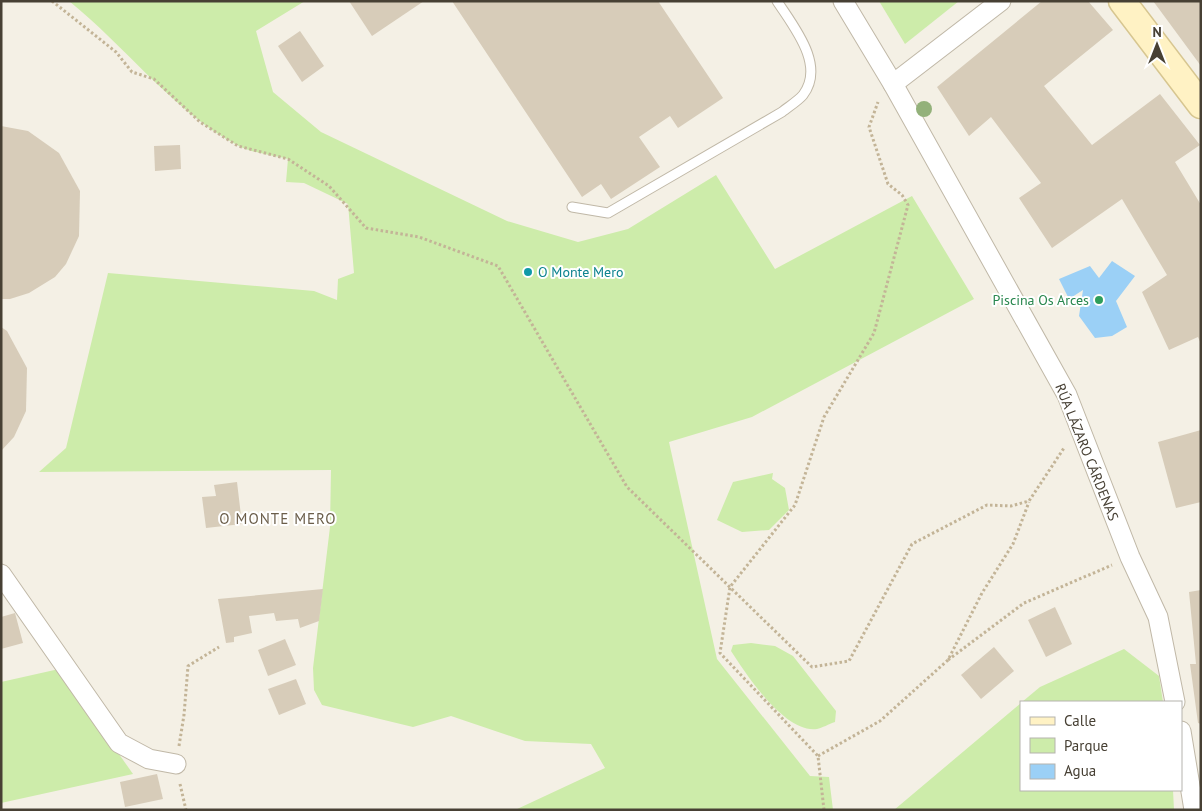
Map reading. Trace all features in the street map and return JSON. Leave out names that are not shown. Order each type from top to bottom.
[{"type":"street","name":"RÚA LÁZARO CÁRDENAS","points":[[843,1],[893,84],[1066,395],[1130,557],[1158,617],[1175,701]]},
{"type":"street","points":[[893,84],[1000,1]]},
{"type":"street","points":[[1122,1],[1201,105]]},
{"type":"street","points":[[1,574],[119,743],[149,759],[176,764]]},
{"type":"street","points":[[1182,736],[1194,810]]},
{"type":"lane","points":[[572,207],[608,213],[782,112],[803,94],[810,74],[808,51],[777,1]]},
{"type":"path","points":[[52,1],[116,52],[132,72],[154,79],[200,122],[238,146],[288,159],[329,186],[366,228],[419,237],[498,266],[627,488],[812,667],[848,662],[912,544],[987,505],[1012,506],[1029,501]]},
{"type":"path","points":[[824,810],[818,756],[720,653],[730,587],[795,505],[824,418],[874,333],[908,205],[902,195],[888,184],[869,127],[878,102]]},
{"type":"path","points":[[948,660],[982,592],[1013,544],[1029,501],[1064,448]]},
{"type":"path","points":[[818,756],[880,721],[948,660],[1024,603],[1130,557]]},
{"type":"path","points":[[186,810],[176,764],[184,716],[188,666],[219,647]]},
{"type":"green space","points":[[69,1],[305,1],[256,31],[273,92],[321,132],[507,221],[578,242],[628,229],[716,175],[775,269],[912,196],[974,299],[752,417],[669,442],[717,659],[810,776],[829,777],[833,810],[515,810],[605,768],[591,744],[525,741],[451,716],[413,727],[322,705],[314,690],[313,668],[330,527],[331,470],[39,472],[66,448],[108,273],[314,291],[337,300],[338,279],[354,273],[348,204],[304,183],[286,182],[288,159],[243,148],[214,131],[170,96]]},
{"type":"green space","points":[[879,1],[959,1],[905,44]]},
{"type":"green space","points":[[773,473],[772,479],[785,488],[789,510],[769,530],[742,532],[717,520],[733,482]]},
{"type":"green space","points":[[751,643],[775,646],[793,656],[836,711],[835,722],[817,729],[805,728],[792,722],[780,713],[756,687],[731,651],[733,645]]},
{"type":"green space","points":[[1124,649],[1159,676],[1163,701],[1023,701],[1040,687]]},
{"type":"green space","points":[[59,669],[133,774],[1,803],[1,682]]},
{"type":"green space","points":[[1020,704],[1020,791],[1173,791],[1174,810],[894,810]]},
{"type":"water","name":"Piscina Os Arces","points":[[1112,261],[1135,276],[1116,301],[1127,327],[1112,336],[1095,338],[1079,316],[1083,290],[1069,299],[1059,279],[1090,266],[1099,278]]},
{"type":"building","points":[[349,1],[424,1],[372,36]]},
{"type":"building","points":[[452,1],[658,1],[723,98],[678,128],[670,116],[639,137],[660,167],[611,199],[601,184],[582,197]]},
{"type":"building","points":[[1042,1],[1088,1],[1113,30],[1044,86],[1092,145],[1160,94],[1200,145],[1175,162],[1201,205],[1201,344],[1198,337],[1169,350],[1142,292],[1167,275],[1122,199],[1052,248],[1019,198],[1041,183],[991,117],[969,136],[937,87]]},
{"type":"building","points":[[1153,1],[1201,1],[1201,66],[1159,9]]},
{"type":"building","points":[[300,31],[324,66],[302,82],[278,46]]},
{"type":"building","points":[[1,126],[28,131],[59,153],[80,191],[79,236],[66,264],[55,277],[29,293],[10,299],[1,299]]},
{"type":"building","points":[[180,145],[181,169],[155,171],[154,146]]},
{"type":"building","points":[[1,327],[7,331],[27,368],[26,411],[14,437],[1,451]]},
{"type":"building","points":[[1201,430],[1201,502],[1176,508],[1158,442]]},
{"type":"building","points":[[237,482],[242,524],[206,528],[202,497],[216,496],[214,485]]},
{"type":"building","points":[[323,589],[319,621],[300,628],[298,619],[276,621],[274,613],[249,616],[252,633],[234,637],[234,642],[226,643],[218,599]]},
{"type":"building","points":[[1201,590],[1201,724],[1198,723],[1190,664],[1196,664],[1189,592]]},
{"type":"building","points":[[1055,607],[1072,644],[1046,657],[1028,620]]},
{"type":"building","points":[[15,613],[23,643],[1,649],[1,617]]},
{"type":"building","points":[[285,639],[296,665],[268,676],[258,650]]},
{"type":"building","points":[[994,647],[1014,671],[981,699],[961,675]]},
{"type":"building","points":[[296,679],[306,704],[279,715],[268,689]]},
{"type":"building","points":[[157,774],[163,799],[125,807],[120,782]]},
{"type":"place","name":"O Monte Mero","points":[[528,272]]},
{"type":"place","name":"Piscina Os Arces","points":[[1099,300]]},
{"type":"district","name":"O MONTE MERO","points":[[278,518]]}]
